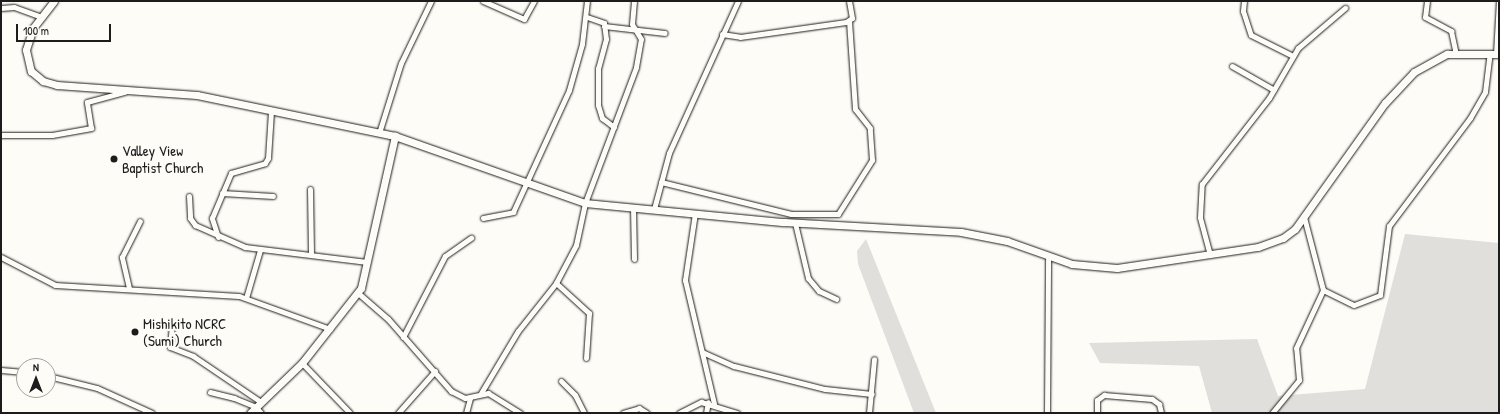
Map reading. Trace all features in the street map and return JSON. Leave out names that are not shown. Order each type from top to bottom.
[{"type":"main road","points":[[54,1],[41,17],[26,50],[28,65],[36,76],[67,87],[197,95],[395,136],[585,203],[795,223],[961,232],[1007,241],[1048,257],[1080,265],[1117,268],[1210,255],[1278,240],[1290,234],[1407,77],[1438,57],[1456,54],[1495,54]]},
{"type":"main road","points":[[250,413],[302,363],[358,293],[367,262],[395,136]]},
{"type":"street","points":[[379,133],[400,63],[431,1]]},
{"type":"street","points":[[483,1],[524,19],[534,1]]},
{"type":"street","points":[[483,218],[510,215],[569,90],[587,17],[587,1]]},
{"type":"street","points":[[481,393],[518,331],[556,283],[576,245],[585,203],[636,67],[641,38],[632,24],[634,1]]},
{"type":"street","points":[[654,209],[669,153],[738,1]]},
{"type":"street","points":[[661,182],[791,214],[838,214],[872,160],[870,128],[856,109],[849,21],[849,1]]},
{"type":"street","points":[[1244,1],[1243,11],[1251,35],[1293,56]]},
{"type":"street","points":[[1427,1],[1425,17],[1451,31],[1456,54]]},
{"type":"street","points":[[1323,290],[1354,305],[1380,294],[1389,226],[1470,118],[1485,92],[1495,54],[1499,1]]},
{"type":"street","points":[[1,8],[14,7],[41,17]]},
{"type":"street","points":[[1210,255],[1200,217],[1202,184],[1274,90],[1293,56],[1312,34],[1345,8]]},
{"type":"street","points":[[587,17],[601,20],[604,26],[606,39],[598,68],[598,105],[602,118],[614,127]]},
{"type":"street","points":[[722,34],[740,37],[849,21]]},
{"type":"street","points":[[604,26],[665,34]]},
{"type":"street","points":[[1232,66],[1274,90]]},
{"type":"street","points":[[1,135],[52,135],[86,130],[91,128],[85,107],[90,99],[132,91]]},
{"type":"street","points":[[218,237],[212,218],[222,193],[234,170],[267,160],[271,111]]},
{"type":"street","points":[[310,189],[311,253]]},
{"type":"street","points":[[222,193],[273,196]]},
{"type":"street","points":[[189,196],[192,223],[218,237],[260,250],[311,253],[367,262]]},
{"type":"street","points":[[633,208],[634,259]]},
{"type":"street","points":[[695,213],[685,280],[702,352],[711,403],[706,413]]},
{"type":"street","points":[[1272,413],[1299,380],[1296,348],[1323,290],[1304,217]]},
{"type":"street","points":[[129,288],[122,257],[140,221]]},
{"type":"street","points":[[795,223],[808,278],[819,291],[836,299]]},
{"type":"street","points":[[403,337],[445,256],[471,238]]},
{"type":"street","points":[[246,298],[260,250]]},
{"type":"street","points":[[1,257],[55,285],[129,288],[246,298],[330,329]]},
{"type":"street","points":[[1047,413],[1048,257]]},
{"type":"street","points":[[556,283],[589,313],[586,358]]},
{"type":"street","points":[[358,293],[403,337],[435,371],[451,391],[470,398],[481,393],[494,395],[520,413]]},
{"type":"street","points":[[172,324],[170,347],[193,356],[258,404],[261,413]]},
{"type":"street","points":[[702,352],[734,366],[825,390],[872,394]]},
{"type":"street","points":[[869,413],[872,394],[874,359]]},
{"type":"street","points":[[302,363],[350,413]]},
{"type":"street","points":[[1,370],[16,371]]},
{"type":"street","points":[[398,413],[435,371]]},
{"type":"street","points":[[56,378],[97,388],[152,413]]},
{"type":"street","points":[[561,381],[575,395],[584,413]]},
{"type":"street","points":[[210,392],[258,404]]},
{"type":"street","points":[[1097,413],[1097,400],[1104,395],[1152,399],[1159,404],[1161,413]]},
{"type":"street","points":[[466,413],[470,398]]},
{"type":"street","points":[[679,413],[698,402],[711,403],[734,413]]},
{"type":"street","points":[[623,413],[639,408],[647,413]]},
{"type":"shaded area","points":[[1405,234],[1499,243],[1499,413],[1212,413],[1199,366],[1100,363],[1089,343],[1257,339],[1278,396],[1365,389]]},
{"type":"shaded area","points":[[866,239],[936,413],[914,413],[858,264],[857,251]]},
{"type":"place","name":"Valley View Baptist Church","points":[[114,159]]},
{"type":"place","name":"Mishikito NCRC (Sumi) Church","points":[[135,332]]}]
